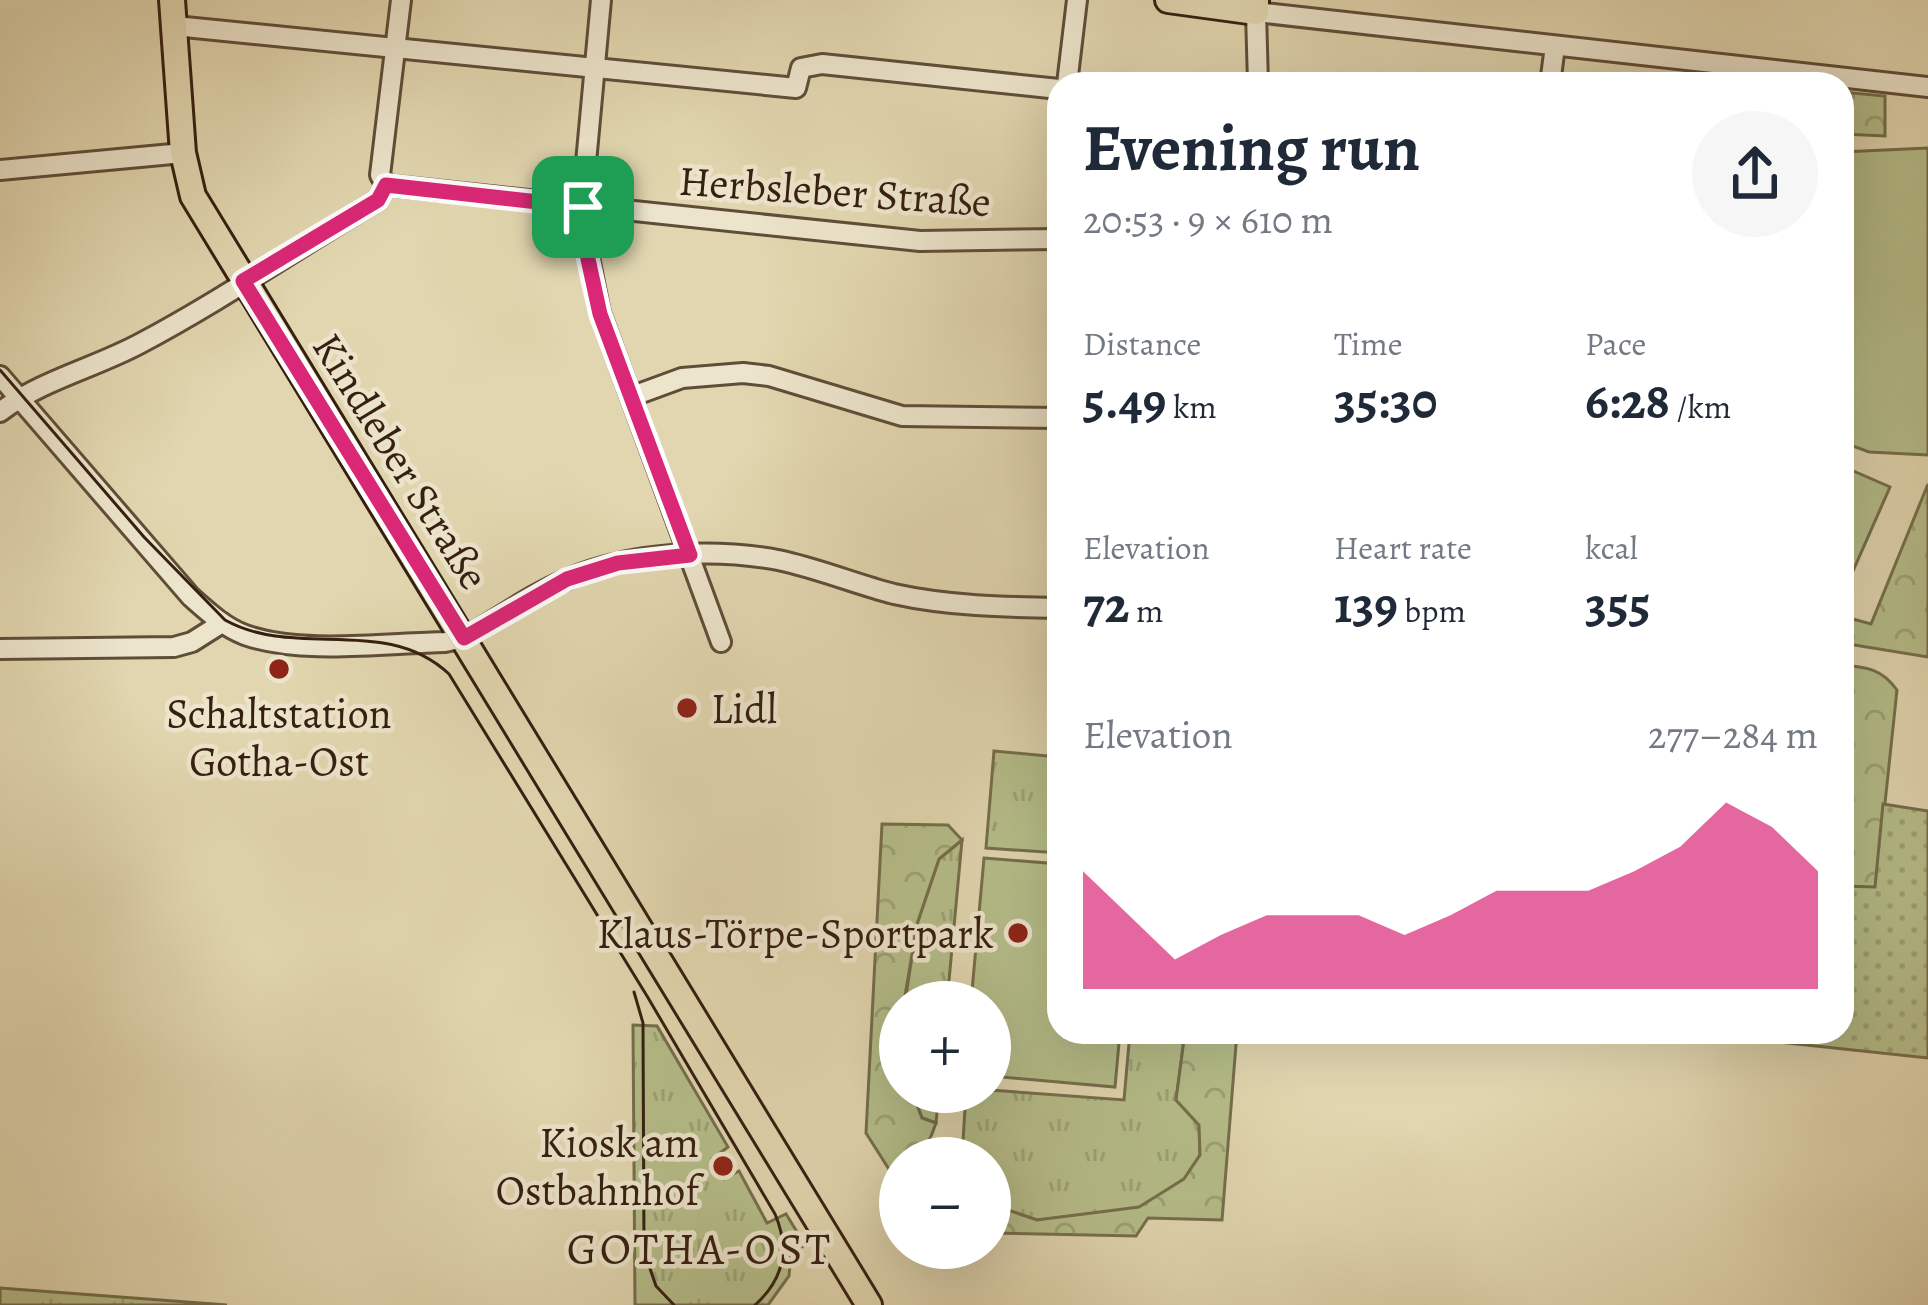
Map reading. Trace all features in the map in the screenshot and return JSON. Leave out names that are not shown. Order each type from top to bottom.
[{"type":"main road","name":"Kindleber Straße","points":[[172,0],[183,153],[193,196],[869,1305]]},
{"type":"main road","points":[[1168,0],[1256,6]]},
{"type":"street","points":[[0,412],[19,398],[115,357],[185,319],[378,200],[386,185],[380,175],[401,0]]},
{"type":"street","points":[[601,0],[583,207],[586,246],[596,298],[721,642]]},
{"type":"street","points":[[1068,72],[1077,0]]},
{"type":"street","points":[[1258,72],[1256,6],[1792,72]]},
{"type":"street","points":[[175,26],[796,88],[801,68],[822,64],[1047,88]]},
{"type":"street","points":[[1552,72],[1555,46]]},
{"type":"street","points":[[1854,79],[1928,87]]},
{"type":"street","points":[[0,170],[183,153]]},
{"type":"street","name":"Herbsleber Straße","points":[[386,185],[920,241],[1047,239]]},
{"type":"street","points":[[633,396],[682,378],[743,373],[770,376],[902,416],[1047,418]]},
{"type":"street","points":[[0,376],[191,597],[243,634],[282,643],[464,638],[567,579],[618,563],[690,555],[782,561],[894,594],[950,604],[1047,608]]},
{"type":"street","points":[[0,649],[174,646],[204,636],[222,623]]},
{"type":"green space","points":[[1854,93],[1885,96],[1885,136],[1854,135]]},
{"type":"green space","points":[[1928,148],[1928,455],[1869,452],[1854,446],[1854,151]]},
{"type":"green space","points":[[1854,471],[1890,487],[1854,569]]},
{"type":"green space","points":[[1928,484],[1928,657],[1854,645],[1854,619],[1871,624]]},
{"type":"green space","points":[[1854,666],[1873,670],[1897,690],[1876,888],[1854,887]]},
{"type":"green space","points":[[994,751],[1047,756],[1047,852],[986,848]]},
{"type":"green space","points":[[1883,804],[1928,811],[1928,1058],[1798,1044],[1854,1044],[1854,886],[1875,887]]},
{"type":"green space","points":[[882,824],[948,825],[962,840],[939,859],[917,924],[908,981],[879,981],[879,1113],[920,1113],[936,1123],[931,1137],[879,1137],[879,1154],[866,1133]]},
{"type":"green space","points":[[962,840],[949,981],[908,981],[917,924],[939,859]]},
{"type":"green space","name":"Klaus-Törpe-Sportpark","points":[[984,858],[1047,863],[1047,1044],[1119,1044],[1115,1087],[1011,1078],[1011,981],[973,981]]},
{"type":"green space","points":[[633,1025],[657,1026],[728,1147],[712,1159],[724,1179],[739,1171],[767,1223],[786,1214],[805,1245],[791,1253],[789,1276],[768,1305],[635,1305]]},
{"type":"green space","points":[[1129,1044],[1183,1044],[1176,1100],[1199,1125],[1200,1155],[1184,1179],[1139,1208],[1037,1220],[1011,1211],[1011,1137],[963,1137],[965,1113],[1011,1113],[1011,1092],[1124,1100]]},
{"type":"green space","points":[[1183,1044],[1236,1044],[1222,1220],[1148,1218],[1136,1236],[1011,1233],[1011,1211],[1037,1220],[1139,1207],[1184,1179],[1200,1155],[1199,1125],[1176,1100]]},
{"type":"green space","points":[[920,1113],[937,1113],[936,1123]]},
{"type":"green space","points":[[0,1288],[227,1305],[0,1305]]},
{"type":"tram line","points":[[0,370],[144,537],[225,620],[281,637],[397,646],[424,656],[449,674],[775,1214],[782,1239],[781,1263],[772,1285],[755,1305]]},
{"type":"tram line","points":[[634,992],[643,1023],[644,1251],[656,1286],[674,1305]]},
{"type":"place","name":"Schaltstation Gotha-Ost","points":[[279,669]]},
{"type":"place","name":"Lidl","points":[[687,708]]},
{"type":"place","name":"Klaus-Törpe-Sportpark","points":[[1018,933]]},
{"type":"place","name":"Kiosk am Ostbahnhof","points":[[723,1166]]},
{"type":"district","name":"GOTHA-OST","points":[[700,1249]]},
{"type":"route","points":[[386,185],[583,207],[600,314],[690,555],[618,563],[567,579],[464,638],[243,281],[378,200],[386,185]]}]
